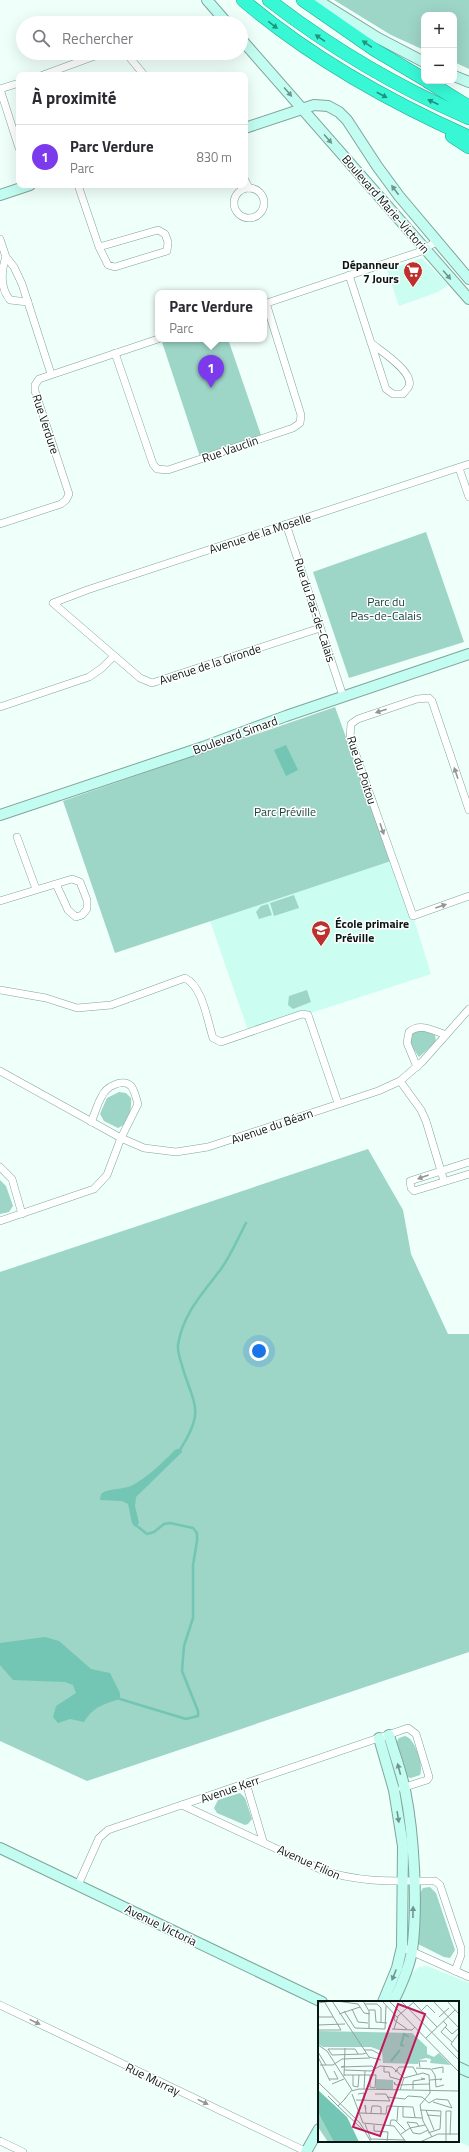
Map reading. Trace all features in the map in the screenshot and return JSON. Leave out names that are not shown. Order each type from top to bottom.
[{"type":"highway","points":[[243,0],[274,26],[323,60],[359,82],[417,113],[469,136]]},
{"type":"highway","points":[[269,0],[319,38],[363,66],[422,97],[469,118]]},
{"type":"highway","points":[[303,0],[369,46],[421,77]]},
{"type":"highway","points":[[432,84],[469,107]]},
{"type":"highway","points":[[417,113],[469,147]]},
{"type":"street","points":[[207,0],[221,16]]},
{"type":"street","points":[[317,0],[378,38],[421,60]]},
{"type":"street","name":"Boulevard Marie-Victorin","points":[[248,47],[469,299]]},
{"type":"street","points":[[51,72],[84,60]]},
{"type":"street","points":[[132,60],[142,72]]},
{"type":"street","points":[[457,77],[469,82]]},
{"type":"street","points":[[16,84],[0,89],[16,139]]},
{"type":"street","name":"Boulevard Marie-Victorin","points":[[302,109],[322,105],[334,109],[343,115],[384,176],[436,242],[469,279]]},
{"type":"street","points":[[248,127],[302,109]]},
{"type":"street","points":[[0,195],[21,188]]},
{"type":"street","points":[[79,188],[99,247],[108,265],[115,267],[167,251],[168,242],[165,234],[158,230],[99,247]]},
{"type":"street","points":[[249,188],[259,191],[262,195],[264,205],[260,214],[250,218],[238,212],[235,204],[240,192],[249,188]]},
{"type":"street","points":[[0,239],[6,257],[14,267],[28,302],[52,374]]},
{"type":"street","points":[[267,302],[426,250],[436,242]]},
{"type":"street","points":[[6,257],[2,268],[6,294],[10,300],[28,302]]},
{"type":"street","points":[[349,275],[371,343],[386,389],[393,394],[403,394],[409,387],[409,380],[406,372],[371,343]]},
{"type":"street","name":"Rue Vauclin","points":[[115,353],[153,464],[157,468],[168,470],[293,428],[300,423],[301,415],[267,309]]},
{"type":"street","name":"Rue Verdure","points":[[0,524],[61,504],[66,500],[68,494],[35,390],[35,384],[39,379],[155,340]]},
{"type":"street","name":"Avenue de la Moselle","points":[[53,603],[87,590],[469,464]]},
{"type":"street","points":[[459,468],[469,497]]},
{"type":"street","name":"Rue du Pas-de-Calais","points":[[286,524],[343,696]]},
{"type":"street","name":"Avenue de la Gironde","points":[[53,603],[140,678],[152,683],[320,628]]},
{"type":"street","name":"Boulevard Simard","points":[[0,815],[203,747],[343,696],[469,654]]},
{"type":"street","points":[[0,707],[89,677],[102,668],[114,656]]},
{"type":"street","name":"Rue du Poitou","points":[[469,810],[432,701],[429,698],[417,699],[366,716],[354,721],[351,724],[350,738],[413,916],[469,896]]},
{"type":"street","points":[[17,837],[36,889]]},
{"type":"street","points":[[0,901],[72,879],[80,882],[87,900],[88,909],[82,915],[76,917],[68,910],[56,884]]},
{"type":"street","points":[[0,990],[46,998],[77,1008],[111,1005],[185,978],[192,981],[198,992],[213,1038],[221,1042],[302,1014],[308,1015],[338,1103]]},
{"type":"street","name":"Avenue du Béarn","points":[[0,1071],[121,1138],[144,1148],[176,1152],[208,1147],[378,1091],[400,1081],[417,1067],[467,1014]]},
{"type":"street","points":[[417,1067],[407,1042],[409,1032],[417,1027],[423,1027],[446,1036]]},
{"type":"street","points":[[400,1081],[421,1110],[444,1181]]},
{"type":"street","points":[[0,1221],[94,1189],[107,1175],[121,1138],[138,1104],[135,1093],[130,1086],[121,1083],[110,1087],[102,1095],[91,1122]]},
{"type":"street","points":[[469,1162],[410,1181],[411,1188],[414,1191],[469,1174]]},
{"type":"street","points":[[0,1167],[12,1179],[22,1214]]},
{"type":"street","name":"Avenue Kerr","points":[[78,1885],[99,1838],[108,1830],[408,1728],[416,1734],[429,1777],[426,1780],[404,1787]]},
{"type":"street","points":[[383,2001],[397,1968],[402,1947],[412,1847],[404,1787],[384,1736]]},
{"type":"street","points":[[384,1736],[408,1881],[412,1951],[401,1986],[394,2001]]},
{"type":"street","name":"Avenue Filion","points":[[246,1783],[263,1841]]},
{"type":"street","points":[[394,1790],[404,1787]]},
{"type":"street","name":"Avenue Filion","points":[[182,1805],[263,1841],[322,1870],[343,1877],[435,1881],[440,1885],[461,1948],[455,1971]]},
{"type":"street","name":"Avenue Victoria","points":[[0,1848],[320,2001]]},
{"type":"street","points":[[402,1947],[469,1977]]},
{"type":"street","name":"Rue Murray","points":[[0,2005],[306,2152]]},
{"type":"street","points":[[459,2067],[469,2072]]},
{"type":"street","points":[[306,2152],[318,2131]]},
{"type":"street","points":[[0,2141],[23,2152]]},
{"type":"shaded area","points":[[422,258],[448,285],[438,292],[399,306],[387,270]]},
{"type":"shaded area","points":[[286,745],[298,770],[286,776],[274,750]]},
{"type":"shaded area","name":"École primaire Préville","points":[[391,861],[413,916],[431,974],[249,1033],[210,921]]},
{"type":"shaded area","points":[[181,1448],[182,1452],[136,1497],[135,1506],[139,1523],[135,1527],[132,1523],[128,1504],[122,1501],[100,1500],[101,1494],[104,1492],[131,1486],[137,1483],[154,1470],[175,1450]]},
{"type":"shaded area","points":[[45,1637],[59,1641],[91,1669],[110,1673],[120,1693],[120,1699],[95,1709],[84,1722],[70,1719],[58,1723],[53,1717],[56,1706],[76,1693],[73,1685],[65,1682],[13,1680],[0,1665],[0,1643]]},
{"type":"shaded area","points":[[427,1966],[469,1983],[469,2146],[459,2142],[459,2001],[397,2001],[411,1974],[419,1967]]},
{"type":"green space","points":[[334,0],[469,0],[469,69],[457,63],[457,12],[421,12],[421,49],[391,35]]},
{"type":"green space","points":[[162,342],[229,342],[262,438],[201,460]]},
{"type":"green space","name":"Parc du Pas-de-Calais","points":[[426,532],[464,642],[349,678],[313,572]]},
{"type":"green space","name":"Parc Préville","points":[[335,707],[391,861],[115,953],[63,801]]},
{"type":"green space","points":[[294,895],[299,908],[274,916],[270,903]]},
{"type":"green space","points":[[268,904],[272,915],[259,919],[256,912],[261,906]]},
{"type":"green space","points":[[307,990],[311,1002],[293,1009],[288,1005],[289,996]]},
{"type":"green space","points":[[422,1030],[435,1035],[436,1042],[419,1057],[410,1044],[411,1034],[415,1031]]},
{"type":"green space","points":[[119,1092],[126,1093],[131,1098],[131,1102],[129,1115],[125,1123],[118,1128],[104,1121],[100,1114],[107,1098]]},
{"type":"green space","points":[[368,1149],[403,1210],[411,1254],[448,1334],[469,1334],[469,1652],[87,1781],[0,1741],[0,1272]]},
{"type":"green space","points":[[0,1180],[6,1186],[13,1206],[9,1212],[0,1214]]},
{"type":"green space","points":[[405,1736],[409,1738],[415,1747],[421,1765],[420,1775],[411,1778],[407,1777],[396,1743],[399,1738]]},
{"type":"green space","points":[[240,1793],[245,1798],[252,1819],[245,1825],[217,1813],[214,1808],[218,1800]]},
{"type":"green space","points":[[430,1887],[436,1893],[455,1950],[450,1958],[444,1957],[418,1944],[420,1893],[423,1888]]},
{"type":"waterway","points":[[181,1448],[193,1425],[195,1417],[194,1401],[183,1369],[178,1348],[184,1323],[201,1295],[225,1264],[246,1223]]},
{"type":"waterway","points":[[120,1699],[186,1719],[198,1716],[198,1711],[182,1671],[184,1646],[193,1618],[193,1565],[197,1533],[193,1528],[170,1523],[164,1524],[154,1532],[147,1534],[137,1526]]},
{"type":"place","name":"Dépanneur 7 Jours","points":[[413,288]]},
{"type":"place","name":"Parc Verdure","points":[[211,388]]},
{"type":"place","name":"École primaire Préville","points":[[321,947]]}]
